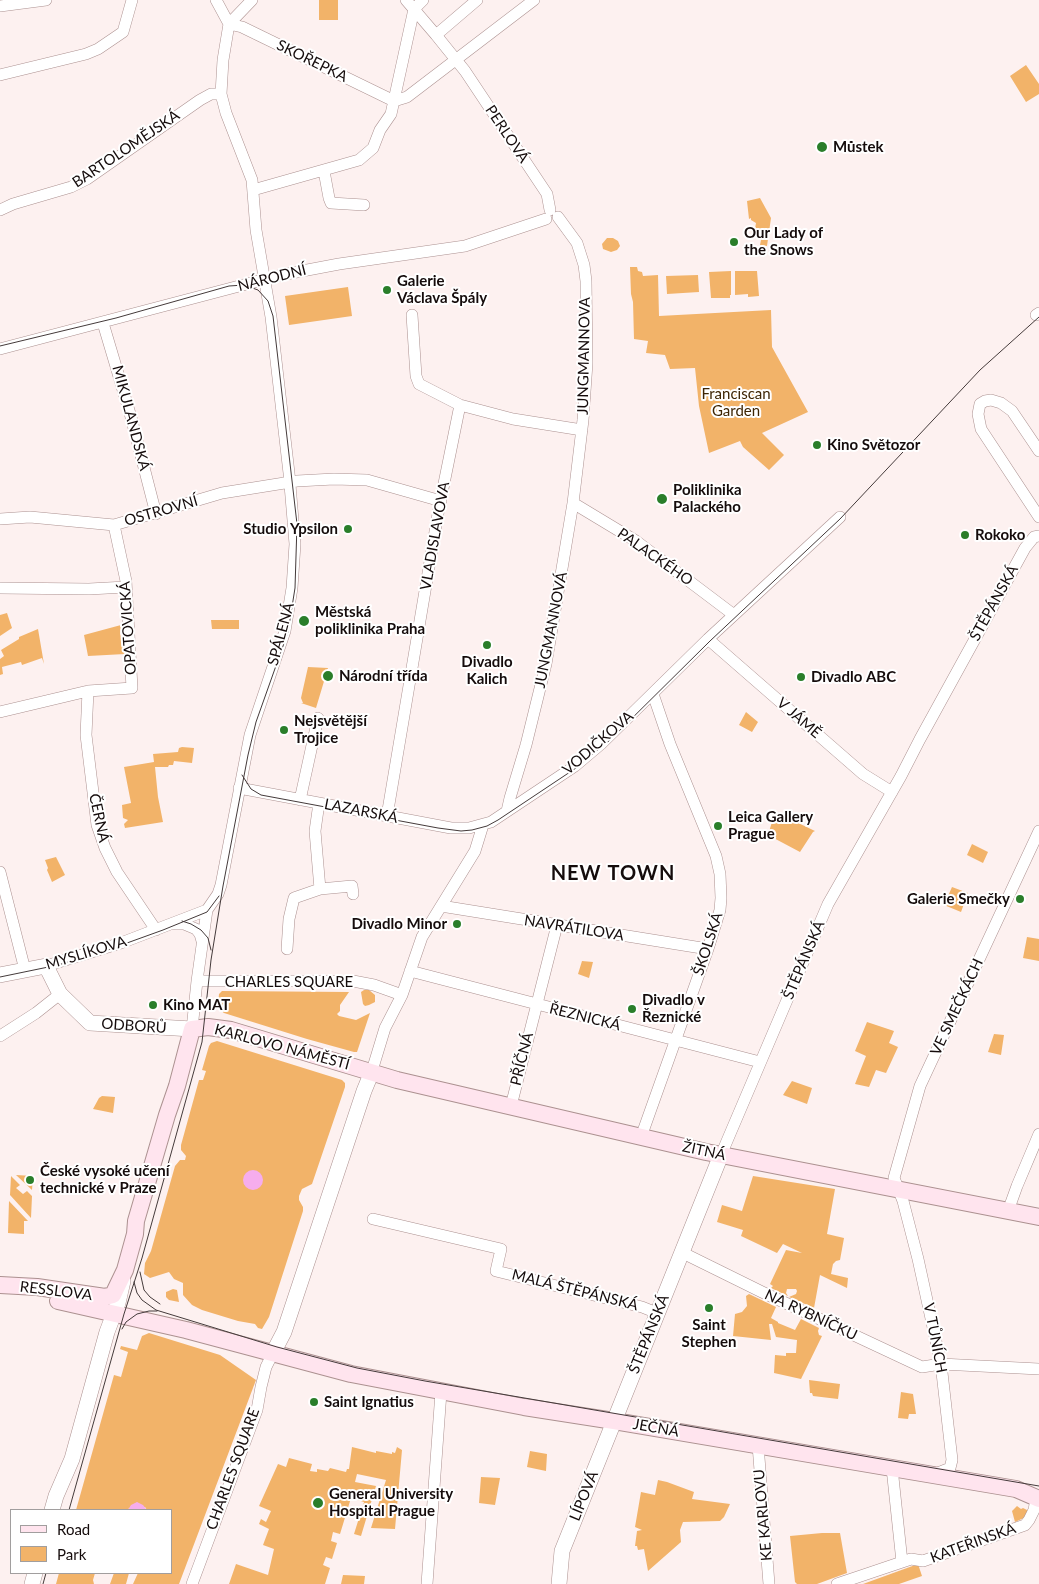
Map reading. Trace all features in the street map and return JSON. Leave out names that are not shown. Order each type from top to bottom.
[{"type":"main road","name":"KARLOVO NÁMĚSTÍ","points":[[192,1029],[212,1027],[231,1030],[371,1074]]},
{"type":"main road","points":[[125,1270],[135,1234],[138,1214],[166,1115],[178,1086],[192,1029]]},
{"type":"main road","name":"ŽITNÁ","points":[[371,1074],[721,1155],[1039,1217]]},
{"type":"main road","name":"RESSLOVA","points":[[0,1285],[44,1288],[108,1297],[115,1292],[125,1270]]},
{"type":"main road","name":"RESSLOVA","points":[[0,1294],[44,1298],[114,1314]]},
{"type":"main road","points":[[114,1314],[186,1330],[273,1353]]},
{"type":"main road","name":"JEČNÁ","points":[[273,1353],[351,1374],[441,1392],[616,1415],[758,1445],[1016,1489],[1037,1499]]},
{"type":"street","points":[[0,6],[43,2],[46,0]]},
{"type":"street","points":[[0,75],[86,54],[98,49],[123,32],[132,0]]},
{"type":"street","points":[[216,0],[230,24],[252,0]]},
{"type":"street","points":[[253,190],[324,171],[359,160],[368,154],[373,148],[380,130],[391,114],[410,4],[424,0]]},
{"type":"street","points":[[436,34],[477,0]]},
{"type":"street","points":[[394,101],[407,97],[534,0]]},
{"type":"street","name":"PERLOVÁ","points":[[410,4],[457,60],[547,194],[552,215]]},
{"type":"street","name":"SPÁLENÁ","points":[[197,981],[207,910],[218,894],[221,885],[254,721],[282,642],[292,588],[295,540],[290,482],[265,279],[256,230],[253,190],[249,173],[226,113],[221,94],[223,60],[230,24]]},
{"type":"street","name":"SKOŘEPKA","points":[[230,24],[242,27],[394,101]]},
{"type":"street","name":"BARTOLOMĚJSKÁ","points":[[0,210],[71,188],[87,179],[200,100],[211,94],[221,94]]},
{"type":"street","points":[[324,171],[329,198],[332,203],[364,205]]},
{"type":"street","name":"NÁRODNÍ","points":[[0,349],[265,279],[339,264],[450,250],[479,242],[552,215]]},
{"type":"street","name":"JUNGMANNOVA","points":[[552,215],[571,232],[578,243],[586,281],[587,363],[582,430],[573,503]]},
{"type":"street","points":[[412,315],[416,376],[419,384],[460,405],[513,419],[582,430]]},
{"type":"street","name":"MIKULANDSKÁ","points":[[103,322],[131,417],[156,514]]},
{"type":"street","points":[[1039,452],[1012,411],[1001,403],[991,400],[985,400],[980,404],[978,414],[981,429],[1039,517]]},
{"type":"street","name":"VLADISLAVOVA","points":[[387,816],[441,501],[460,405]]},
{"type":"street","name":"OSTROVNÍ","points":[[0,519],[30,517],[114,525],[222,493],[290,482],[334,479],[367,480],[441,501]]},
{"type":"street","name":"PALACKÉHO","points":[[573,503],[636,541],[734,615]]},
{"type":"street","name":"JUNGMANNOVÁ","points":[[507,812],[546,664],[573,503]]},
{"type":"street","name":"VODIČKOVA","points":[[482,825],[507,812],[575,766],[601,744],[708,639],[840,517]]},
{"type":"street","name":"OPATOVICKÁ","points":[[0,712],[88,691],[132,688],[126,587],[114,525]]},
{"type":"street","name":"ŠTĚPÁNSKÁ","points":[[616,1415],[721,1155],[828,904],[892,792],[1017,561],[1028,543],[1034,537],[1039,536]]},
{"type":"street","points":[[0,588],[89,589],[126,587]]},
{"type":"street","name":"V JÁMĚ","points":[[708,639],[863,774],[892,792]]},
{"type":"street","name":"ČERNÁ","points":[[88,691],[86,735],[97,825],[105,848],[117,872],[156,930]]},
{"type":"street","name":"ŠKOLSKÁ","points":[[641,1137],[708,949],[721,903],[720,874],[716,856],[670,744],[653,694]]},
{"type":"street","points":[[300,800],[318,718]]},
{"type":"street","name":"LAZARSKÁ","points":[[239,788],[451,828],[469,828],[482,825]]},
{"type":"street","points":[[319,803],[315,831],[320,889]]},
{"type":"street","points":[[402,995],[422,937],[475,851],[482,825]]},
{"type":"street","name":"VE SMEČKÁCH","points":[[899,1189],[894,1178],[920,1086],[1039,831]]},
{"type":"street","points":[[0,872],[25,970]]},
{"type":"street","points":[[287,949],[289,919],[294,898],[320,889],[352,886],[353,894]]},
{"type":"street","name":"NAVRÁTILOVA","points":[[441,906],[708,949]]},
{"type":"street","name":"MYSLÍKOVA","points":[[0,975],[46,966],[107,948],[207,910]]},
{"type":"street","points":[[171,924],[184,924],[192,927],[200,934],[202,941]]},
{"type":"street","name":"PŘÍČNÁ","points":[[510,1106],[557,925]]},
{"type":"street","name":"ODBORŮ","points":[[46,966],[60,994],[90,1023],[192,1029]]},
{"type":"street","name":"ŘEZNICKÁ","points":[[410,971],[760,1062]]},
{"type":"street","points":[[192,1029],[197,981]]},
{"type":"street","name":"CHARLES SQUARE","points":[[192,1584],[257,1410],[260,1387],[266,1367],[284,1332],[386,1028],[402,995],[374,985],[353,981],[197,981]]},
{"type":"street","points":[[0,1036],[36,1013],[60,994]]},
{"type":"street","points":[[1008,1211],[1039,1134]]},
{"type":"street","name":"V TŮNÍCH","points":[[899,1189],[918,1259],[941,1364],[952,1460],[950,1468],[930,1475]]},
{"type":"street","name":"MALÁ ŠTĚPÁNSKÁ","points":[[373,1219],[501,1249],[496,1271],[642,1307],[657,1313]]},
{"type":"street","name":"NA RYBNÍČKU","points":[[682,1253],[922,1367],[941,1364],[1039,1369]]},
{"type":"street","points":[[52,1509],[72,1459],[107,1332],[118,1303],[125,1270]]},
{"type":"street","points":[[427,1584],[441,1392]]},
{"type":"street","name":"LÍPOVÁ","points":[[559,1584],[562,1551],[616,1415]]},
{"type":"street","name":"KE KARLOVU","points":[[758,1445],[769,1584]]},
{"type":"street","points":[[892,1468],[902,1562]]},
{"type":"street","name":"KATEŘINSKÁ","points":[[837,1584],[911,1559],[923,1561],[1025,1524],[1030,1520],[1037,1499]]},
{"type":"green space","points":[[319,0],[338,0],[338,20],[319,20]]},
{"type":"green space","points":[[1026,65],[1039,84],[1039,94],[1026,102],[1010,76]]},
{"type":"green space","points":[[760,198],[771,218],[767,246],[760,245],[763,238],[756,234],[758,231],[755,233],[751,232],[755,229],[756,223],[751,218],[749,219],[747,201]]},
{"type":"green space","points":[[607,238],[613,238],[618,241],[620,246],[617,250],[611,252],[603,249],[602,244]]},
{"type":"green space","name":"Franciscan Garden","points":[[630,267],[637,267],[643,276],[658,275],[659,316],[771,310],[772,347],[808,412],[762,433],[784,455],[769,470],[743,447],[740,441],[709,453],[699,406],[695,368],[670,369],[665,355],[646,353],[648,341],[634,339]]},
{"type":"green space","points":[[731,271],[730,298],[711,298],[709,272]]},
{"type":"green space","points":[[735,271],[757,271],[759,296],[748,297],[748,294],[735,295]]},
{"type":"green space","points":[[698,275],[699,292],[667,294],[666,276]]},
{"type":"green space","points":[[348,287],[352,316],[289,325],[285,296]]},
{"type":"green space","points":[[7,613],[12,628],[0,636],[0,615]]},
{"type":"green space","points":[[211,620],[239,620],[239,629],[212,629]]},
{"type":"green space","points":[[121,625],[120,634],[125,654],[88,656],[84,635]]},
{"type":"green space","points":[[38,629],[44,664],[42,658],[22,665],[21,662],[2,667],[3,674],[0,675],[0,659],[4,656],[1,650],[19,639],[19,637]]},
{"type":"green space","points":[[308,667],[328,668],[316,708],[301,703],[303,703],[301,698]]},
{"type":"green space","points":[[746,712],[758,722],[752,732],[739,725]]},
{"type":"green space","points":[[179,748],[194,748],[192,763],[174,761],[173,765],[168,767],[155,767],[163,822],[125,828],[124,824],[128,820],[123,818],[122,805],[131,803],[124,767],[154,762],[153,754],[178,752]]},
{"type":"green space","points":[[775,812],[815,831],[800,852],[768,835]]},
{"type":"green space","points":[[972,844],[988,852],[983,863],[967,855]]},
{"type":"green space","points":[[56,857],[65,875],[52,882],[45,860]]},
{"type":"green space","points":[[952,887],[968,893],[961,912],[944,905]]},
{"type":"green space","points":[[1027,937],[1039,939],[1039,961],[1023,958]]},
{"type":"green space","points":[[582,961],[593,962],[589,978],[578,974]]},
{"type":"green space","points":[[369,990],[375,995],[375,1002],[365,1006],[363,1004],[361,992]]},
{"type":"green space","points":[[222,991],[349,992],[340,1005],[340,1011],[337,1014],[339,1016],[356,1020],[370,1013],[357,1052],[354,1052],[224,1013],[218,1006],[219,994]]},
{"type":"green space","points":[[867,1022],[894,1031],[889,1043],[898,1047],[886,1073],[876,1070],[869,1087],[855,1084],[866,1056],[855,1051]]},
{"type":"green space","points":[[994,1034],[1004,1035],[1001,1055],[988,1052]]},
{"type":"green space","points":[[217,1041],[342,1080],[345,1083],[312,1184],[302,1189],[299,1196],[303,1211],[269,1317],[262,1329],[258,1328],[255,1324],[238,1321],[192,1305],[183,1295],[183,1283],[174,1279],[169,1272],[150,1278],[144,1274],[145,1263],[151,1251],[175,1166],[180,1160],[185,1160],[186,1156],[181,1150],[181,1145],[199,1080],[203,1080],[206,1071],[202,1070],[209,1046]]},
{"type":"green space","points":[[792,1081],[812,1088],[807,1104],[783,1095]]},
{"type":"green space","points":[[102,1096],[115,1097],[113,1113],[93,1109]]},
{"type":"green space","points":[[16,1175],[33,1176],[32,1190]]},
{"type":"green space","points":[[11,1176],[20,1185],[16,1188],[23,1194],[27,1191],[32,1196],[31,1218],[10,1195]]},
{"type":"green space","points":[[753,1176],[835,1189],[827,1234],[844,1238],[840,1260],[833,1264],[831,1274],[848,1278],[847,1288],[820,1275],[814,1308],[789,1297],[796,1294],[796,1289],[787,1289],[786,1293],[788,1296],[771,1288],[773,1286],[770,1284],[786,1250],[802,1253],[783,1244],[777,1253],[741,1236],[743,1230],[717,1222],[722,1205],[742,1211]]},
{"type":"green space","points":[[9,1201],[28,1221],[24,1221],[24,1234],[8,1233]]},
{"type":"green space","points":[[173,1289],[177,1290],[179,1302],[169,1300],[166,1297],[166,1292]]},
{"type":"green space","points":[[749,1294],[776,1307],[771,1318],[778,1323],[795,1330],[801,1319],[819,1328],[819,1335],[822,1336],[801,1379],[774,1373],[775,1355],[786,1356],[786,1353],[796,1353],[797,1340],[776,1337],[772,1324],[769,1324],[771,1340],[733,1336],[735,1314],[742,1312],[747,1306],[746,1296]]},
{"type":"green space","points":[[149,1333],[220,1355],[256,1380],[179,1584],[133,1584],[138,1574],[172,1574],[172,1509],[146,1509],[145,1507],[128,1509],[76,1509],[114,1375],[121,1377],[128,1352],[120,1349],[121,1346],[137,1350],[142,1336]]},
{"type":"green space","points":[[809,1380],[840,1384],[838,1399],[813,1396],[810,1393]]},
{"type":"green space","points":[[901,1392],[913,1394],[916,1414],[909,1414],[908,1419],[898,1418]]},
{"type":"green space","points":[[352,1447],[376,1453],[376,1451],[392,1454],[392,1452],[395,1453],[397,1447],[402,1450],[395,1529],[371,1528],[386,1480],[357,1474],[355,1482],[376,1486],[361,1536],[354,1534],[364,1502],[351,1498],[340,1534],[333,1532],[331,1541],[337,1543],[332,1559],[326,1557],[323,1565],[330,1568],[325,1584],[229,1584],[236,1564],[268,1575],[274,1549],[263,1545],[269,1529],[259,1524],[261,1519],[266,1522],[271,1511],[259,1506],[278,1464],[286,1467],[289,1458],[312,1464],[310,1471],[317,1472],[317,1469],[328,1471],[330,1468],[346,1472],[349,1469]]},
{"type":"green space","points":[[530,1451],[547,1454],[546,1471],[527,1467]]},
{"type":"green space","points":[[481,1477],[500,1478],[495,1505],[479,1503]]},
{"type":"green space","points":[[658,1480],[694,1492],[692,1499],[730,1504],[720,1521],[683,1522],[680,1530],[681,1542],[648,1571],[644,1549],[638,1550],[637,1546],[635,1546],[637,1531],[642,1530],[635,1527],[641,1492],[655,1495]]},
{"type":"green space","points":[[1017,1506],[1027,1510],[1027,1514],[1026,1517],[1015,1522],[1012,1511]]},
{"type":"green space","points":[[840,1533],[847,1573],[817,1584],[797,1584],[795,1582],[790,1536]]},
{"type":"green space","points":[[918,1564],[922,1576],[899,1584],[863,1584]]},
{"type":"green space","points":[[59,1574],[95,1574],[94,1584],[56,1584]]},
{"type":"green space","points":[[114,1574],[129,1574],[126,1584],[110,1584]]},
{"type":"green space","points":[[343,1575],[365,1576],[364,1584],[341,1584]]},
{"type":"shaded area","points":[[253,1170],[260,1173],[263,1180],[260,1187],[253,1190],[246,1187],[243,1180],[246,1173]]},
{"type":"shaded area","points":[[137,1502],[146,1509],[129,1509],[131,1505]]},
{"type":"tram line","points":[[0,346],[116,318],[229,286],[244,285],[258,290],[268,301],[273,316],[297,524],[295,588],[288,632],[256,722],[248,755],[211,960],[202,1042],[69,1509]]},
{"type":"tram line","points":[[242,775],[251,789],[261,795],[438,828],[461,831],[472,830],[487,826],[498,820],[576,768],[610,740],[710,641],[840,519],[980,370],[1039,317]]},
{"type":"tram line","points":[[0,977],[58,965],[102,952],[163,930],[207,912],[219,896]]},
{"type":"tram line","points":[[182,921],[201,930],[208,938],[211,950]]},
{"type":"tram line","points":[[140,1272],[144,1290],[160,1304]]},
{"type":"tram line","points":[[134,1282],[137,1293],[142,1300],[156,1310],[277,1347],[357,1368],[1039,1486]]},
{"type":"tram line","points":[[122,1329],[126,1322],[137,1314],[157,1311]]},
{"type":"tram line","points":[[43,1584],[46,1574]]},
{"type":"place","name":"Můstek","points":[[822,147]]},
{"type":"place","name":"Our Lady of the Snows","points":[[734,242]]},
{"type":"place","name":"Galerie Václava Špály","points":[[387,290]]},
{"type":"place","name":"Kino Světozor","points":[[817,445]]},
{"type":"place","name":"Poliklinika Palackého","points":[[662,499]]},
{"type":"place","name":"Studio Ypsilon","points":[[348,529]]},
{"type":"place","name":"Rokoko","points":[[965,535]]},
{"type":"place","name":"Městská poliklinika Praha","points":[[304,621]]},
{"type":"place","name":"Divadlo Kalich","points":[[487,645]]},
{"type":"place","name":"Národní třída","points":[[328,676]]},
{"type":"place","name":"Divadlo ABC","points":[[801,677]]},
{"type":"place","name":"Nejsvětější Trojice","points":[[284,730]]},
{"type":"place","name":"Leica Gallery Prague","points":[[718,826]]},
{"type":"place","name":"Galerie Smečky","points":[[1020,899]]},
{"type":"place","name":"Divadlo Minor","points":[[457,924]]},
{"type":"place","name":"Kino MAT","points":[[153,1005]]},
{"type":"place","name":"Divadlo v Řeznické","points":[[632,1009]]},
{"type":"place","name":"České vysoké učení technické v Praze","points":[[30,1180]]},
{"type":"place","name":"Saint Stephen","points":[[709,1308]]},
{"type":"place","name":"Saint Ignatius","points":[[314,1402]]},
{"type":"place","name":"General University Hospital Prague","points":[[318,1503]]},
{"type":"district","name":"NEW TOWN","points":[[613,874]]}]
